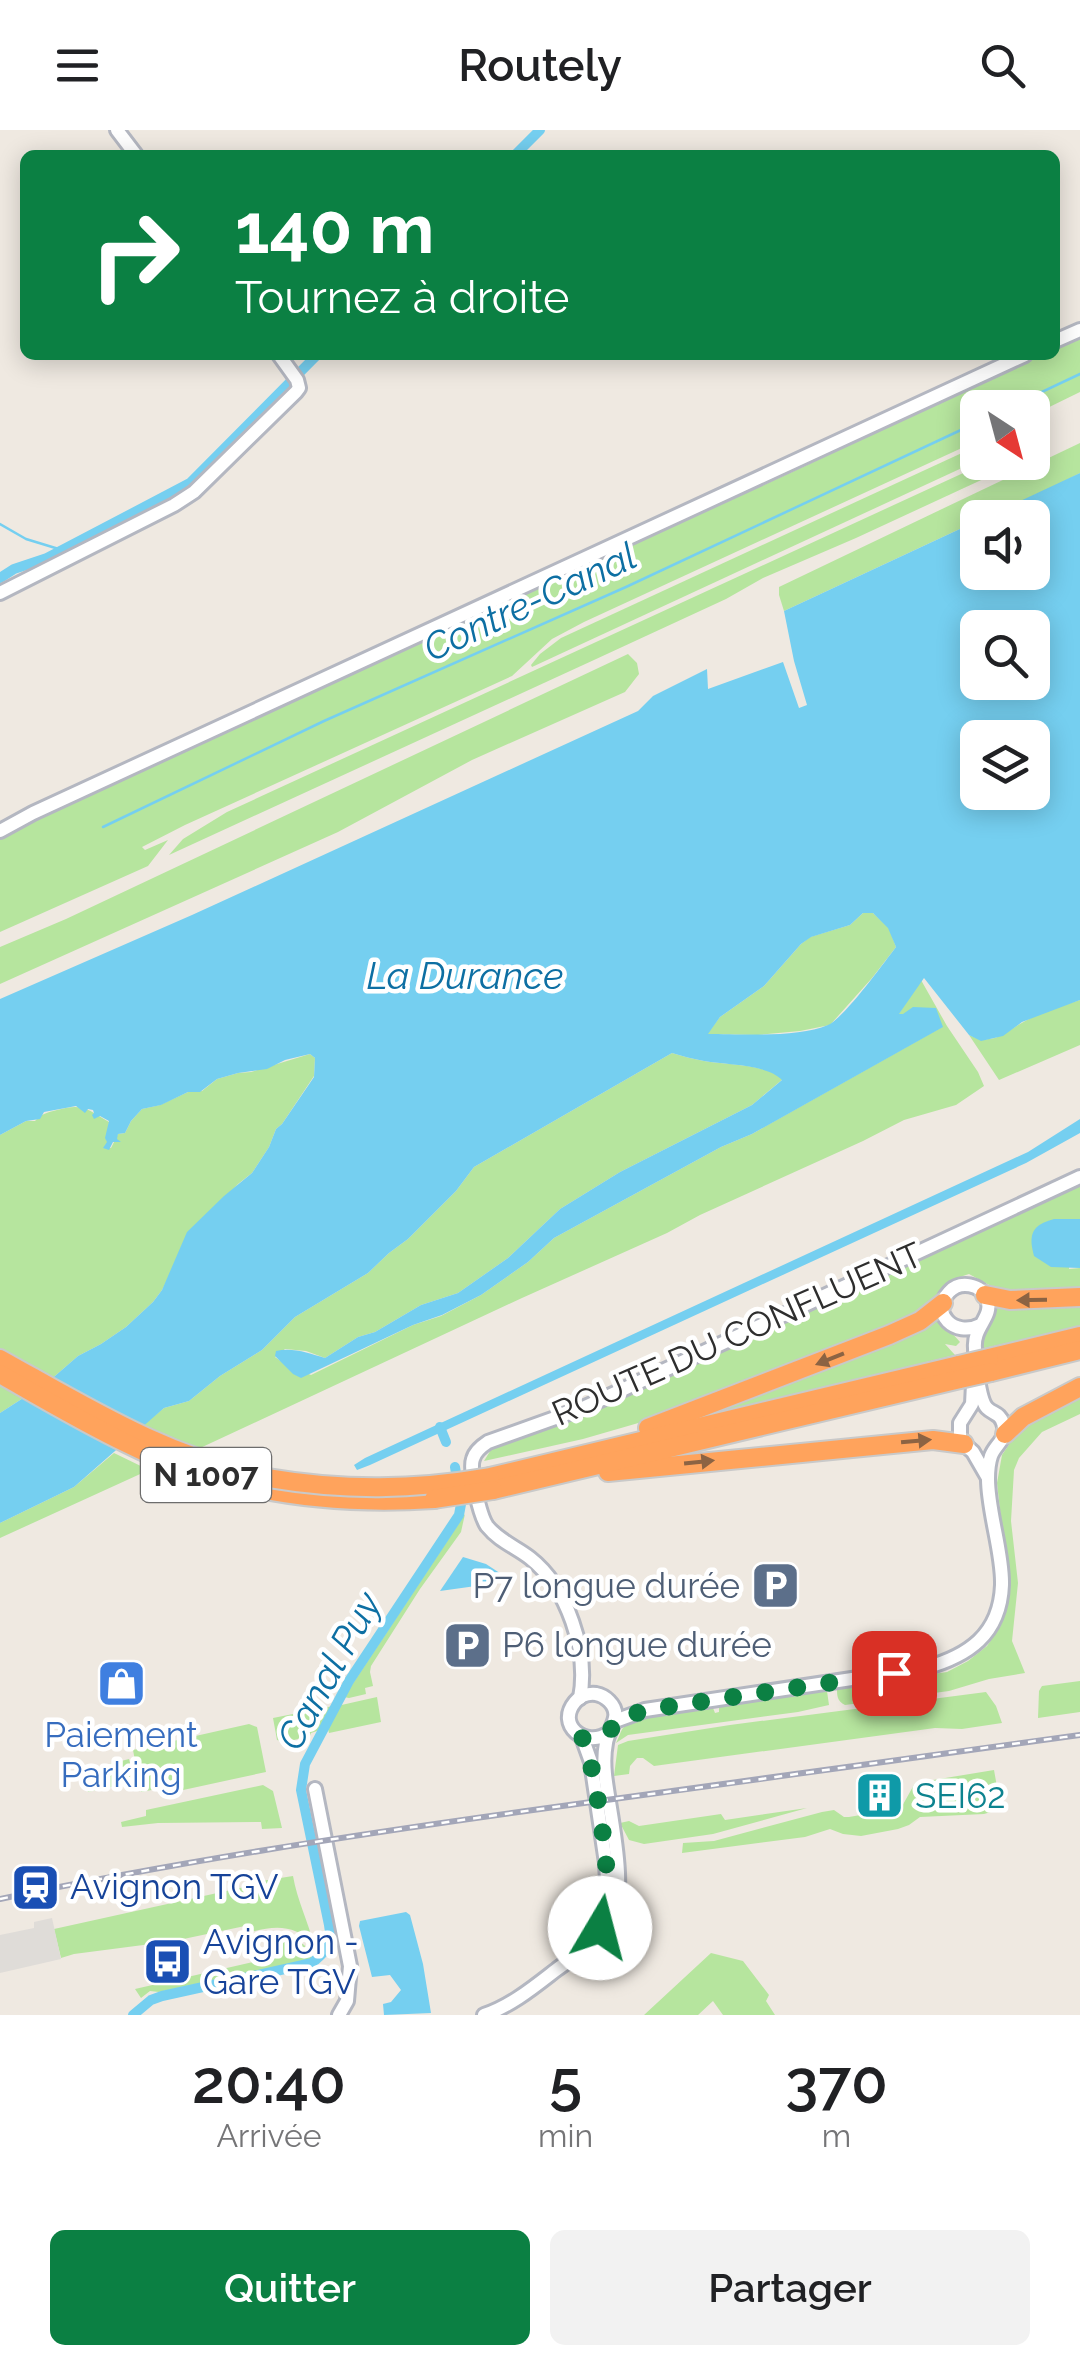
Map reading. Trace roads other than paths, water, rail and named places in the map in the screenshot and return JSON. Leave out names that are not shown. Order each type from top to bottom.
[{"type":"highway","points":[[985,1295],[1010,1300],[1080,1298]]},
{"type":"highway","points":[[592,1452],[629,1434],[889,1335],[920,1321],[943,1303]]},
{"type":"highway","name":"N 1007","points":[[990,1365],[1080,1336]]},
{"type":"highway","name":"N 1007","points":[[0,1374],[130,1446],[213,1478],[302,1497],[381,1502],[434,1499],[592,1452],[990,1365],[1080,1350]]},
{"type":"highway","name":"N 1007","points":[[0,1359],[138,1436],[236,1472],[304,1484],[393,1489],[533,1480],[959,1372]]},
{"type":"highway","points":[[1004,1434],[1024,1416],[1080,1388]]},
{"type":"highway","points":[[533,1480],[933,1440],[968,1448]]},
{"type":"street","points":[[117,130],[132,150]]},
{"type":"street","points":[[0,593],[194,492],[296,381],[283,360]]},
{"type":"street","points":[[0,831],[1014,360]]},
{"type":"street","name":"ROUTE DU CONFLUENT","points":[[583,1674],[572,1622],[556,1588],[528,1557],[496,1535],[484,1520],[472,1464],[478,1449],[583,1408],[1080,1177]]},
{"type":"street","points":[[968,1448],[979,1453],[992,1451],[1004,1434],[1003,1420],[987,1408],[974,1349],[975,1334],[980,1325],[989,1308],[985,1295],[973,1285],[950,1290],[943,1303],[945,1317],[954,1328],[980,1325]]},
{"type":"street","points":[[961,1330],[974,1396],[970,1411],[960,1423],[960,1438],[988,1478]]},
{"type":"street","points":[[970,1411],[987,1408]]},
{"type":"street","points":[[582,1738],[596,1740],[645,1710],[925,1668],[973,1648],[997,1610],[1002,1585],[988,1478],[992,1451]]},
{"type":"street","points":[[583,1674],[580,1698],[572,1708],[570,1720],[591,1762],[608,1900],[600,1928],[584,1949]]},
{"type":"street","points":[[484,2015],[522,1996],[584,1949],[608,1927],[618,1902],[604,1770],[606,1742],[612,1727],[607,1700],[583,1674]]},
{"type":"street","points":[[580,1698],[594,1694],[645,1710]]},
{"type":"street","points":[[316,1789],[350,1966],[347,2001],[339,2015]]},
{"type":"water","name":"La Durance","points":[[1080,473],[1080,1000],[1022,1022],[1003,1036],[981,1041],[969,1035],[924,978],[899,1014],[913,1007],[936,1008],[943,1027],[554,1238],[481,1295],[442,1315],[301,1378],[275,1356],[276,1351],[288,1350],[325,1358],[421,1305],[458,1293],[508,1258],[560,1209],[620,1172],[752,1105],[782,1080],[757,1068],[672,1053],[474,1167],[408,1239],[368,1273],[295,1317],[262,1350],[189,1401],[164,1408],[74,1487],[0,1523],[0,1413],[48,1382],[78,1356],[126,1327],[153,1302],[187,1232],[252,1173],[276,1129],[314,1077],[315,1058],[310,1054],[267,1069],[217,1079],[200,1092],[188,1092],[142,1109],[125,1133],[118,1134],[121,1142],[113,1142],[109,1150],[103,1148],[109,1121],[100,1116],[94,1119],[93,1110],[85,1113],[76,1106],[44,1112],[40,1119],[26,1121],[0,1135],[0,999],[638,711],[653,696],[707,669],[708,689],[783,662],[799,708],[807,705],[784,611],[960,529],[960,590],[1050,590],[1050,500],[1022,500]],"holes":[[[863,913],[873,913],[888,928],[896,947],[835,1020],[801,1032],[708,1034],[720,1017],[764,986],[801,944],[850,925]]]},
{"type":"water","points":[[1080,1119],[1080,1133],[1026,1163],[370,1465],[357,1470],[354,1465],[1028,1152]]},
{"type":"water","points":[[1054,1219],[1080,1219],[1080,1268],[1051,1267],[1034,1256],[1034,1232]]},
{"type":"water","points":[[463,1557],[486,1564],[512,1581],[440,1591]]},
{"type":"water","points":[[406,1912],[423,1964],[431,2013],[384,2015],[383,2004],[391,2002],[401,1990],[390,1975],[372,1977],[360,1921]]},
{"type":"waterway","points":[[520,150],[540,130]]},
{"type":"waterway","points":[[0,578],[47,558],[190,483],[312,360]]},
{"type":"waterway","name":"Contre-Canal","points":[[1046,390],[1080,374]]},
{"type":"waterway","name":"Contre-Canal","points":[[103,827],[324,721],[626,587],[960,430]]},
{"type":"waterway","points":[[0,524],[26,539],[62,550]]},
{"type":"waterway","name":"Canal Puy","points":[[440,1427],[446,1442]]},
{"type":"waterway","name":"Canal Puy","points":[[133,2015],[162,1996],[312,1963],[328,1947],[329,1925],[301,1790],[305,1764],[349,1681],[459,1515],[455,1467]]},
{"type":"railway","points":[[0,1899],[387,1831],[1080,1735]]},
{"type":"place","name":"P7 longue durée","points":[[775,1586]]},
{"type":"place","name":"P6 longue durée","points":[[467,1645]]},
{"type":"place","name":"Paiement Parking","points":[[121,1683]]},
{"type":"place","name":"SEI62","points":[[880,1796]]},
{"type":"place","name":"Avignon TGV","points":[[35,1887]]},
{"type":"place","name":"Avignon - Gare TGV","points":[[168,1962]]}]
